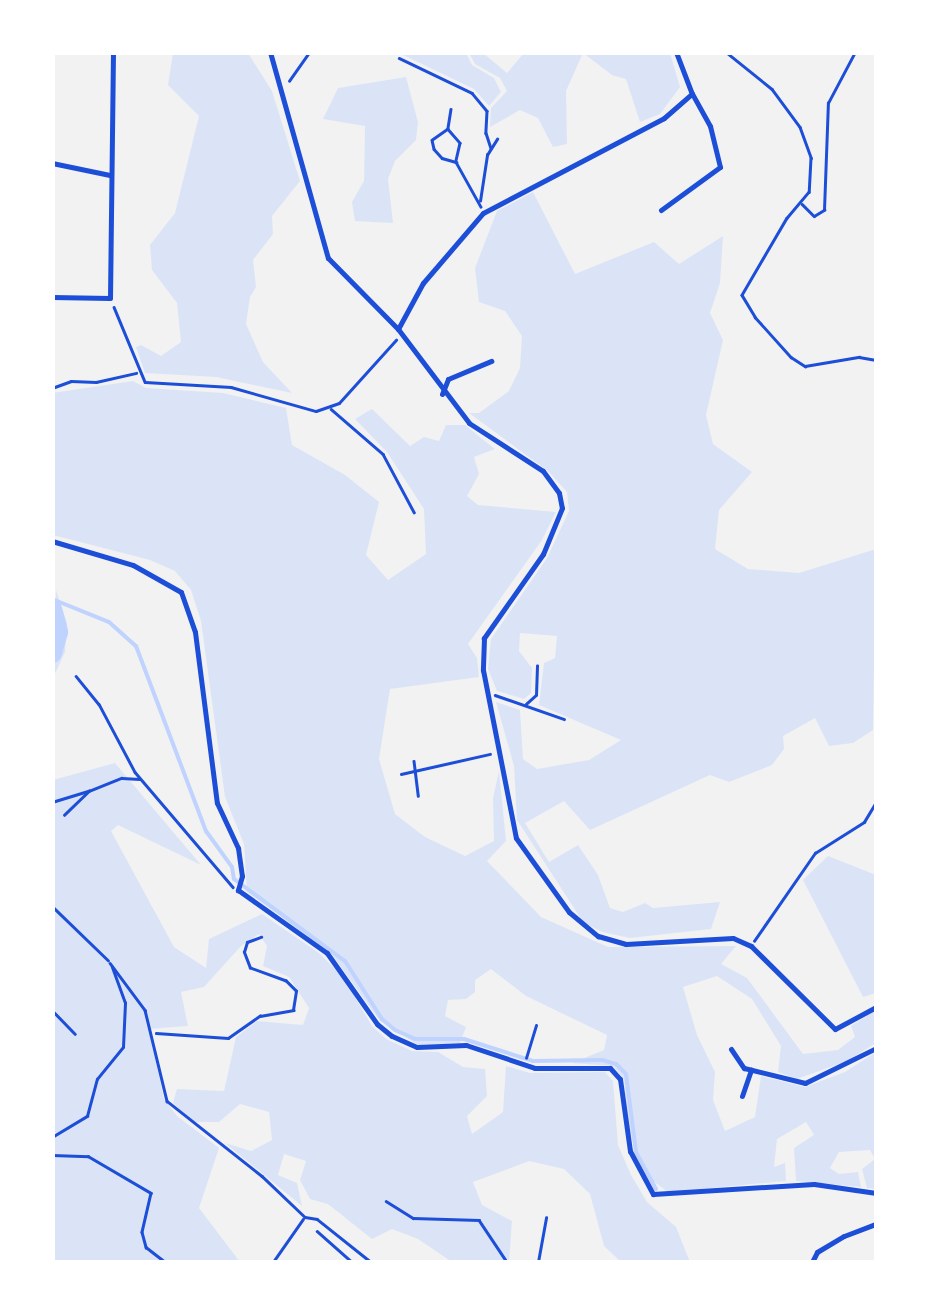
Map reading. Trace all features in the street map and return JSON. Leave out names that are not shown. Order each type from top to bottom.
[{"type":"street","points":[[52,297],[110,298],[113,52]]},
{"type":"street","points":[[270,52],[328,258],[398,329],[442,394],[469,424],[544,472],[560,492],[562,508],[543,554],[484,638],[483,670],[516,838],[582,927],[626,944],[732,938],[751,946],[835,1029],[876,1007]]},
{"type":"street","points":[[660,210],[720,166],[710,126],[676,52]]},
{"type":"street","points":[[398,329],[423,283],[483,213],[664,118],[692,94]]},
{"type":"street","points":[[52,163],[110,175]]},
{"type":"street","points":[[442,394],[448,379],[491,361]]},
{"type":"street","points":[[52,542],[133,565],[181,592],[195,632],[217,802],[238,848],[238,890],[328,953],[377,1024],[392,1036],[417,1047],[466,1045],[535,1068],[610,1068],[620,1079],[630,1151],[653,1194],[814,1184],[876,1193]]},
{"type":"street","points":[[732,1049],[744,1068],[804,1082],[876,1048]]},
{"type":"street","points":[[742,1096],[751,1070]]},
{"type":"street","points":[[812,1262],[817,1252],[876,1224]]},
{"type":"path","points":[[282,90],[309,52]]},
{"type":"path","points":[[726,52],[772,89],[800,127],[811,158],[809,192],[742,295],[755,318],[790,357],[805,366],[859,357],[876,360]]},
{"type":"path","points":[[800,202],[814,216],[824,210],[828,103],[855,52]]},
{"type":"path","points":[[399,58],[440,82],[472,94],[487,112],[486,134],[491,148]]},
{"type":"path","points":[[451,109],[448,130],[432,140],[442,158],[456,162]]},
{"type":"path","points":[[448,130],[460,143],[456,162],[483,213]]},
{"type":"path","points":[[479,202],[491,148],[497,139]]},
{"type":"path","points":[[110,298],[145,382],[230,386],[316,410],[330,408],[394,346],[398,329]]},
{"type":"path","points":[[52,388],[71,381],[96,382],[138,373]]},
{"type":"path","points":[[330,408],[383,454],[414,512]]},
{"type":"path","points":[[525,705],[536,695],[536,666]]},
{"type":"path","points":[[76,676],[98,704],[113,737],[141,778],[224,882],[238,890]]},
{"type":"path","points":[[488,695],[564,719]]},
{"type":"path","points":[[401,774],[501,752]]},
{"type":"path","points":[[414,760],[418,796]]},
{"type":"path","points":[[52,802],[122,778],[141,778]]},
{"type":"path","points":[[64,814],[90,791]]},
{"type":"path","points":[[751,946],[815,853],[864,822],[876,802]]},
{"type":"path","points":[[52,906],[131,986],[154,1033],[167,1101],[262,1176],[304,1217],[316,1219],[370,1262]]},
{"type":"path","points":[[154,1033],[228,1038],[260,1016],[294,1010],[296,991],[286,981],[250,968],[244,952],[247,942],[261,937]]},
{"type":"path","points":[[52,1137],[87,1116],[97,1079],[123,1046],[126,1003],[110,963]]},
{"type":"path","points":[[52,1010],[75,1034]]},
{"type":"path","points":[[528,1052],[536,1026]]},
{"type":"path","points":[[52,1155],[88,1156],[151,1193],[142,1232],[146,1247],[165,1262]]},
{"type":"path","points":[[386,1201],[414,1218],[478,1220],[507,1262]]},
{"type":"path","points":[[273,1262],[304,1217]]},
{"type":"path","points":[[538,1262],[546,1218]]},
{"type":"path","points":[[318,1230],[352,1262]]},
{"type":"path","points":[[277,1256],[284,1262]]},
{"type":"shaded area","points":[[173,53],[248,53],[272,91],[300,181],[272,216],[273,234],[253,260],[256,287],[250,297],[246,324],[263,362],[292,393],[216,377],[145,373],[136,347],[141,345],[161,356],[181,342],[177,303],[152,270],[150,245],[175,213],[199,116],[168,85]]},
{"type":"shaded area","points":[[399,53],[466,53],[472,65],[494,78],[501,92],[489,106],[474,89]]},
{"type":"shaded area","points":[[469,53],[483,53],[507,73],[524,53],[583,53],[566,91],[567,144],[553,147],[538,118],[520,110],[490,127],[491,108],[507,91],[500,78],[475,64]]},
{"type":"shaded area","points":[[583,53],[670,53],[680,87],[660,114],[640,122],[626,79],[612,75]]},
{"type":"shaded area","points":[[406,77],[418,122],[416,140],[395,161],[388,179],[393,223],[355,221],[352,202],[364,181],[365,126],[323,119],[338,88]]},
{"type":"shaded area","points":[[533,192],[575,274],[654,242],[679,264],[723,236],[720,283],[710,313],[723,340],[706,415],[713,444],[752,472],[719,510],[715,549],[748,569],[799,573],[876,549],[873,730],[853,743],[829,746],[815,718],[783,736],[784,749],[772,765],[729,782],[710,775],[590,830],[564,801],[525,823],[549,862],[578,845],[598,875],[610,908],[623,912],[645,903],[653,908],[720,902],[711,929],[630,938],[602,932],[583,922],[517,820],[514,766],[496,702],[520,710],[523,759],[537,769],[589,760],[621,740],[539,705],[544,663],[555,658],[557,636],[520,633],[519,651],[532,668],[531,693],[524,699],[497,691],[488,669],[491,639],[547,558],[569,511],[567,492],[548,471],[469,413],[479,413],[509,391],[520,368],[522,336],[505,311],[479,302],[475,268],[497,211]]},
{"type":"shaded area","points":[[133,381],[146,388],[223,393],[286,408],[292,445],[345,475],[379,502],[366,555],[388,580],[426,554],[424,509],[387,452],[355,419],[372,409],[410,446],[424,437],[439,441],[446,425],[465,425],[495,449],[474,457],[479,474],[467,496],[478,505],[556,512],[542,540],[468,644],[477,658],[479,677],[390,689],[379,759],[395,814],[425,837],[465,856],[494,841],[493,798],[499,771],[506,841],[487,861],[541,917],[608,947],[736,946],[721,964],[747,978],[803,1054],[838,1050],[855,1037],[851,1026],[876,1010],[876,1043],[847,1061],[797,1079],[778,1072],[781,1046],[752,999],[717,976],[683,987],[697,1035],[715,1072],[713,1100],[725,1131],[755,1117],[761,1076],[805,1087],[845,1072],[876,1052],[876,1189],[867,1188],[862,1169],[875,1159],[870,1150],[839,1152],[830,1168],[839,1174],[858,1172],[861,1187],[796,1181],[794,1148],[814,1135],[806,1122],[777,1139],[774,1167],[785,1163],[786,1181],[668,1192],[641,1172],[627,1122],[624,1079],[613,1066],[572,1063],[604,1050],[607,1035],[526,996],[491,969],[475,980],[475,992],[466,999],[448,1000],[445,1016],[466,1027],[460,1043],[418,1045],[380,1021],[330,952],[247,892],[244,844],[225,797],[201,621],[191,590],[175,571],[150,560],[53,535],[52,393]]},
{"type":"shaded area","points":[[56,590],[67,623],[65,652],[53,678]]},
{"type":"shaded area","points":[[115,763],[201,865],[118,825],[111,831],[174,947],[206,968],[209,939],[262,914],[319,953],[343,977],[372,1026],[386,1039],[412,1051],[438,1052],[463,1067],[485,1069],[487,1096],[467,1116],[472,1134],[503,1112],[506,1066],[530,1073],[605,1072],[613,1081],[618,1145],[631,1175],[647,1202],[676,1227],[690,1262],[621,1262],[604,1246],[590,1194],[564,1169],[529,1161],[473,1182],[482,1205],[512,1221],[509,1262],[452,1262],[418,1239],[392,1229],[372,1239],[328,1204],[310,1199],[300,1180],[306,1161],[284,1154],[278,1175],[297,1183],[302,1206],[225,1143],[251,1151],[272,1140],[269,1112],[240,1104],[219,1122],[194,1122],[173,1103],[177,1089],[224,1091],[236,1037],[257,1021],[303,1025],[309,1008],[289,977],[263,966],[267,946],[259,934],[241,946],[204,987],[181,992],[188,1026],[149,1029],[164,1099],[177,1116],[219,1148],[199,1208],[240,1262],[53,1262],[53,780]]},
{"type":"shaded area","points":[[828,856],[876,875],[876,993],[863,997],[803,880]]},
{"type":"waterway","points":[[52,599],[109,622],[136,646],[206,831],[232,867],[234,879],[345,961],[382,1019],[395,1030],[415,1039],[464,1039],[533,1061],[602,1060],[616,1064],[626,1074],[636,1152],[656,1189]]},
{"type":"waterway","points":[[52,609],[58,632],[52,653]]}]
